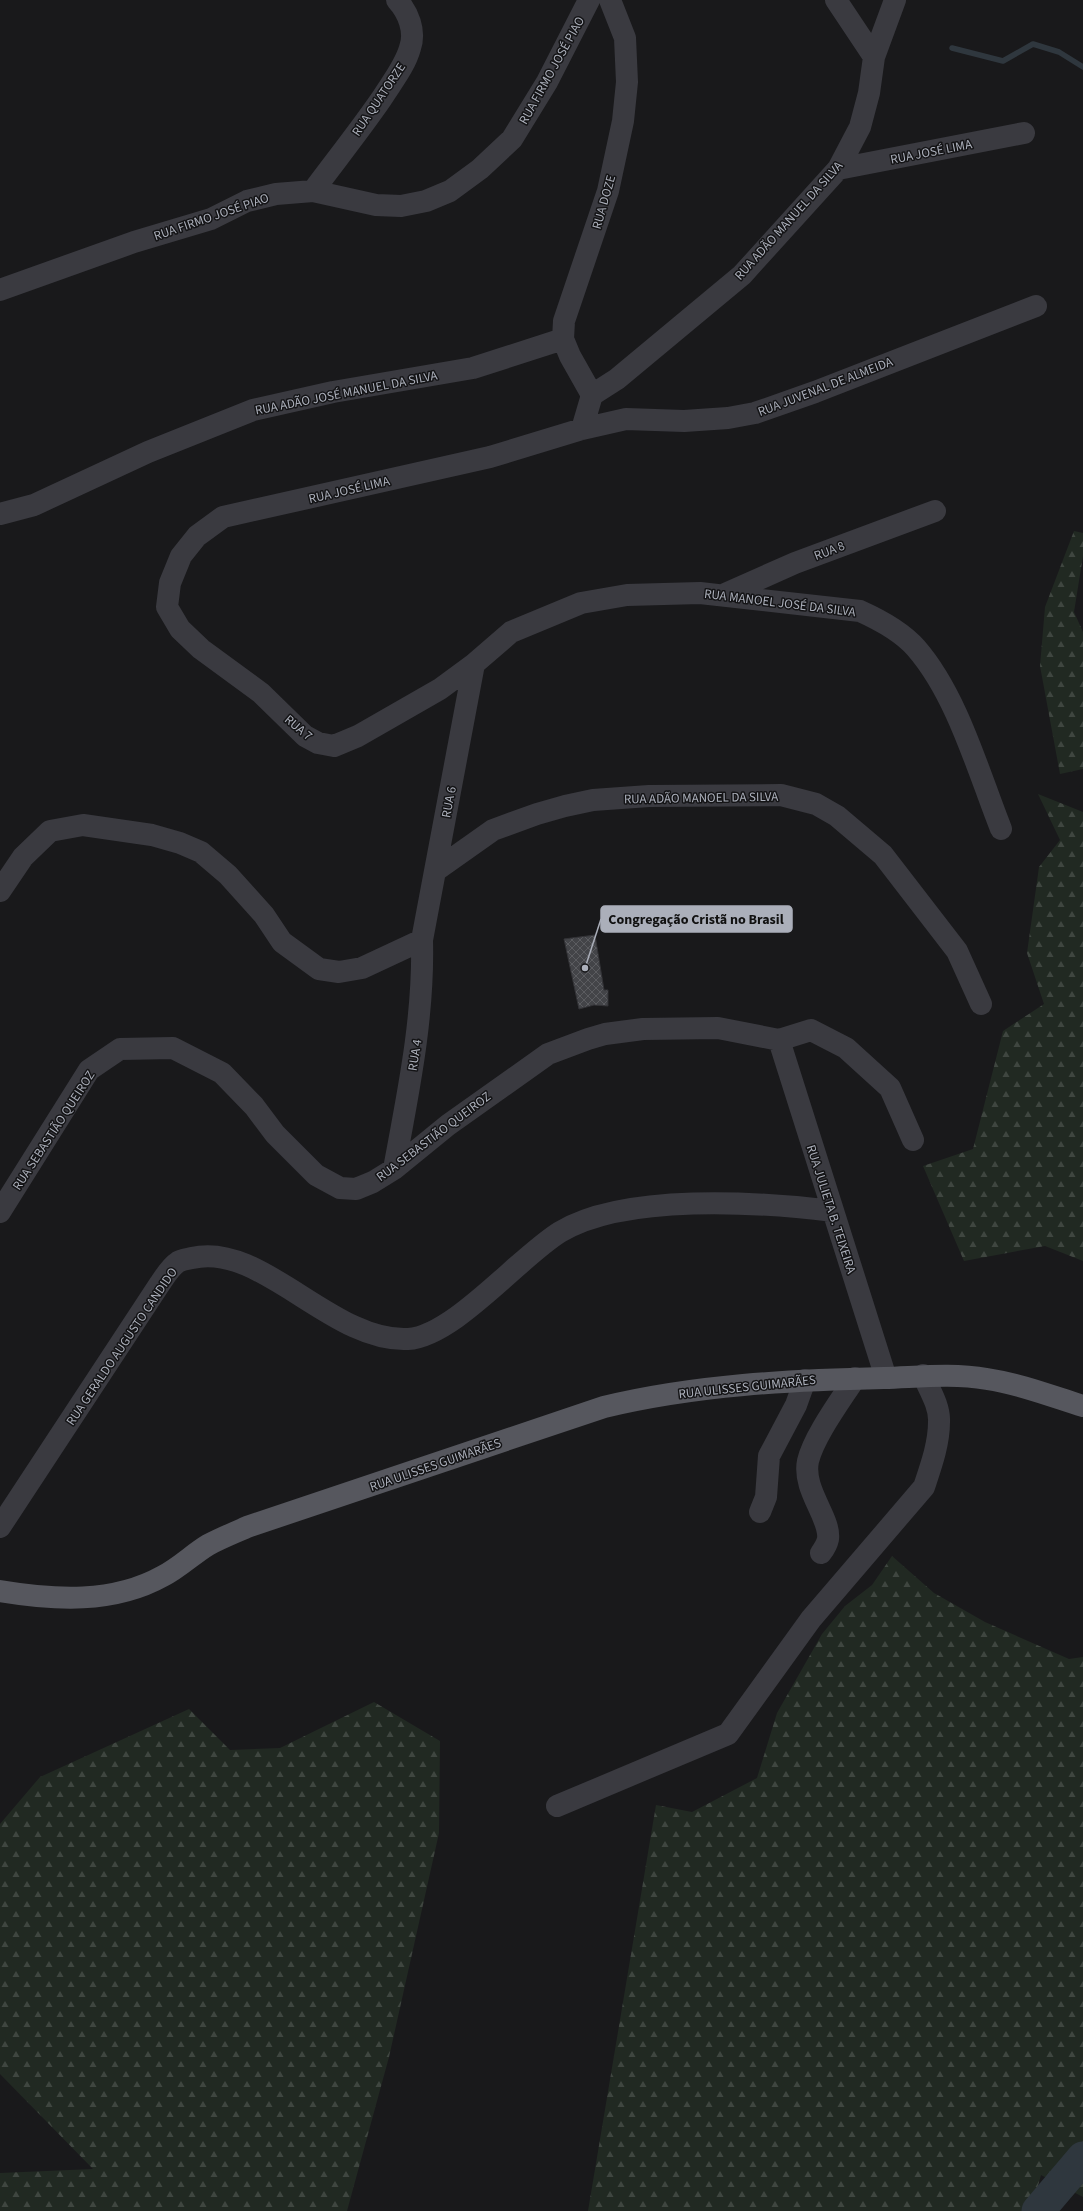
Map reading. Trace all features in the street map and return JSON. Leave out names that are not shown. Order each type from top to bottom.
[{"type":"main road","name":"RUA ULISSES GUIMARÃES","points":[[0,1591],[70,1598],[98,1597],[117,1594],[164,1576],[208,1545],[247,1527],[604,1407],[650,1396],[805,1380],[886,1378],[923,1375],[987,1379],[1025,1387],[1083,1406]]},
{"type":"street","name":"RUA QUATORZE","points":[[313,191],[368,118],[398,75],[411,47],[411,23],[404,8],[397,0]]},
{"type":"street","name":"RUA FIRMO JOSÉ PIAO","points":[[0,290],[134,242],[211,219],[247,201],[276,194],[313,191],[376,205],[401,206],[426,201],[450,191],[480,169],[512,139],[547,82],[589,0]]},
{"type":"street","name":"RUA DOZE","points":[[592,395],[570,356],[563,339],[564,321],[568,304],[608,191],[623,120],[627,82],[625,38],[610,0]]},
{"type":"street","points":[[836,0],[874,57]]},
{"type":"street","name":"RUA ADÃO MANUEL DA SILVA","points":[[592,395],[617,379],[742,275],[838,168],[860,127],[869,93],[874,57],[895,0]]},
{"type":"street","name":"RUA JOSÉ LIMA","points":[[838,168],[1024,134]]},
{"type":"street","name":"RUA JUVENAL DE ALMEIDA","points":[[582,429],[626,419],[684,422],[728,418],[755,413],[815,392],[1036,306]]},
{"type":"street","name":"RUA ADÃO JOSÉ MANUEL DA SILVA","points":[[0,514],[34,504],[148,452],[253,410],[319,395],[473,368],[563,339]]},
{"type":"street","points":[[582,429],[592,395]]},
{"type":"street","name":"RUA JOSÉ LIMA","points":[[168,607],[170,583],[181,556],[197,536],[223,517],[490,458],[582,429]]},
{"type":"street","name":"RUA 8","points":[[725,594],[795,562],[935,511]]},
{"type":"street","name":"RUA MANOEL JOSÉ DA SILVA","points":[[474,664],[511,632],[581,603],[627,596],[662,593],[725,594],[860,611],[879,620],[915,647],[934,671],[949,695],[1001,829]]},
{"type":"street","name":"RUA 7","points":[[168,607],[180,629],[201,649],[261,693],[305,736],[318,743],[334,746],[358,736],[440,689],[474,664]]},
{"type":"street","name":"RUA 6","points":[[422,940],[474,664]]},
{"type":"street","name":"RUA ADÃO MANOEL DA SILVA","points":[[435,871],[493,830],[537,814],[565,806],[593,800],[649,796],[781,795],[816,804],[837,816],[884,855],[956,951],[981,1004]]},
{"type":"street","points":[[0,890],[24,857],[50,831],[83,825],[152,835],[180,843],[201,852],[228,875],[264,915],[282,942],[320,968],[339,972],[362,968],[422,940]]},
{"type":"street","name":"RUA 4","points":[[394,1169],[420,1014],[423,978],[422,940]]},
{"type":"street","name":"RUA SEBASTIÃO QUEIROZ","points":[[0,1212],[89,1070],[120,1049],[173,1048],[222,1073],[254,1106],[274,1134],[316,1175],[340,1188],[356,1189],[373,1182],[394,1169],[484,1098],[548,1054],[605,1034],[643,1029],[718,1028],[779,1040],[811,1030],[846,1048],[890,1088],[913,1140]]},
{"type":"street","name":"RUA JULIETA B. TEIXEIRA","points":[[779,1040],[886,1378]]},
{"type":"street","name":"RUA GERALDO AUGUSTO CANDIDO","points":[[0,1527],[159,1285],[178,1262],[198,1256],[225,1257],[284,1285],[323,1311],[354,1327],[388,1339],[411,1338],[435,1331],[474,1304],[538,1247],[562,1231],[596,1217],[645,1207],[704,1204],[770,1203],[833,1210]]},
{"type":"street","points":[[557,1806],[728,1734],[811,1619],[924,1486],[933,1460],[939,1422],[936,1405],[923,1375]]},
{"type":"street","points":[[821,1553],[828,1540],[828,1529],[810,1486],[808,1460],[819,1437],[854,1378]]},
{"type":"street","points":[[760,1512],[766,1497],[769,1456],[796,1405],[805,1380]]},
{"type":"green space","points":[[1074,531],[1083,533],[1083,556],[1074,612],[1083,632],[1083,769],[1060,774],[1040,666],[1045,607]]},
{"type":"green space","points":[[1038,794],[1083,812],[1083,1261],[1045,1246],[964,1261],[923,1166],[973,1149],[1003,1031],[1044,1004],[1027,953],[1039,867],[1060,840]]},
{"type":"green space","points":[[892,1556],[934,1593],[985,1622],[1069,1659],[1083,1657],[1083,2197],[1041,2175],[1031,2211],[588,2211],[656,1805],[692,1812],[757,1778],[777,1713],[822,1634],[845,1606],[872,1585]]},
{"type":"green space","points":[[374,1702],[440,1741],[439,1833],[389,2057],[347,2211],[0,2211],[0,2173],[93,2169],[0,2074],[0,1824],[40,1777],[189,1709],[230,1750],[280,1748]]},
{"type":"building","points":[[595,935],[604,990],[608,990],[608,1006],[594,1005],[579,1009],[564,939]]},
{"type":"waterway","points":[[952,48],[1003,61],[1033,44],[1059,52],[1083,67]]},
{"type":"waterway","points":[[1038,2211],[1083,2158]]},
{"type":"place","name":"Congregação Cristã no Brasil","points":[[585,968]]}]
